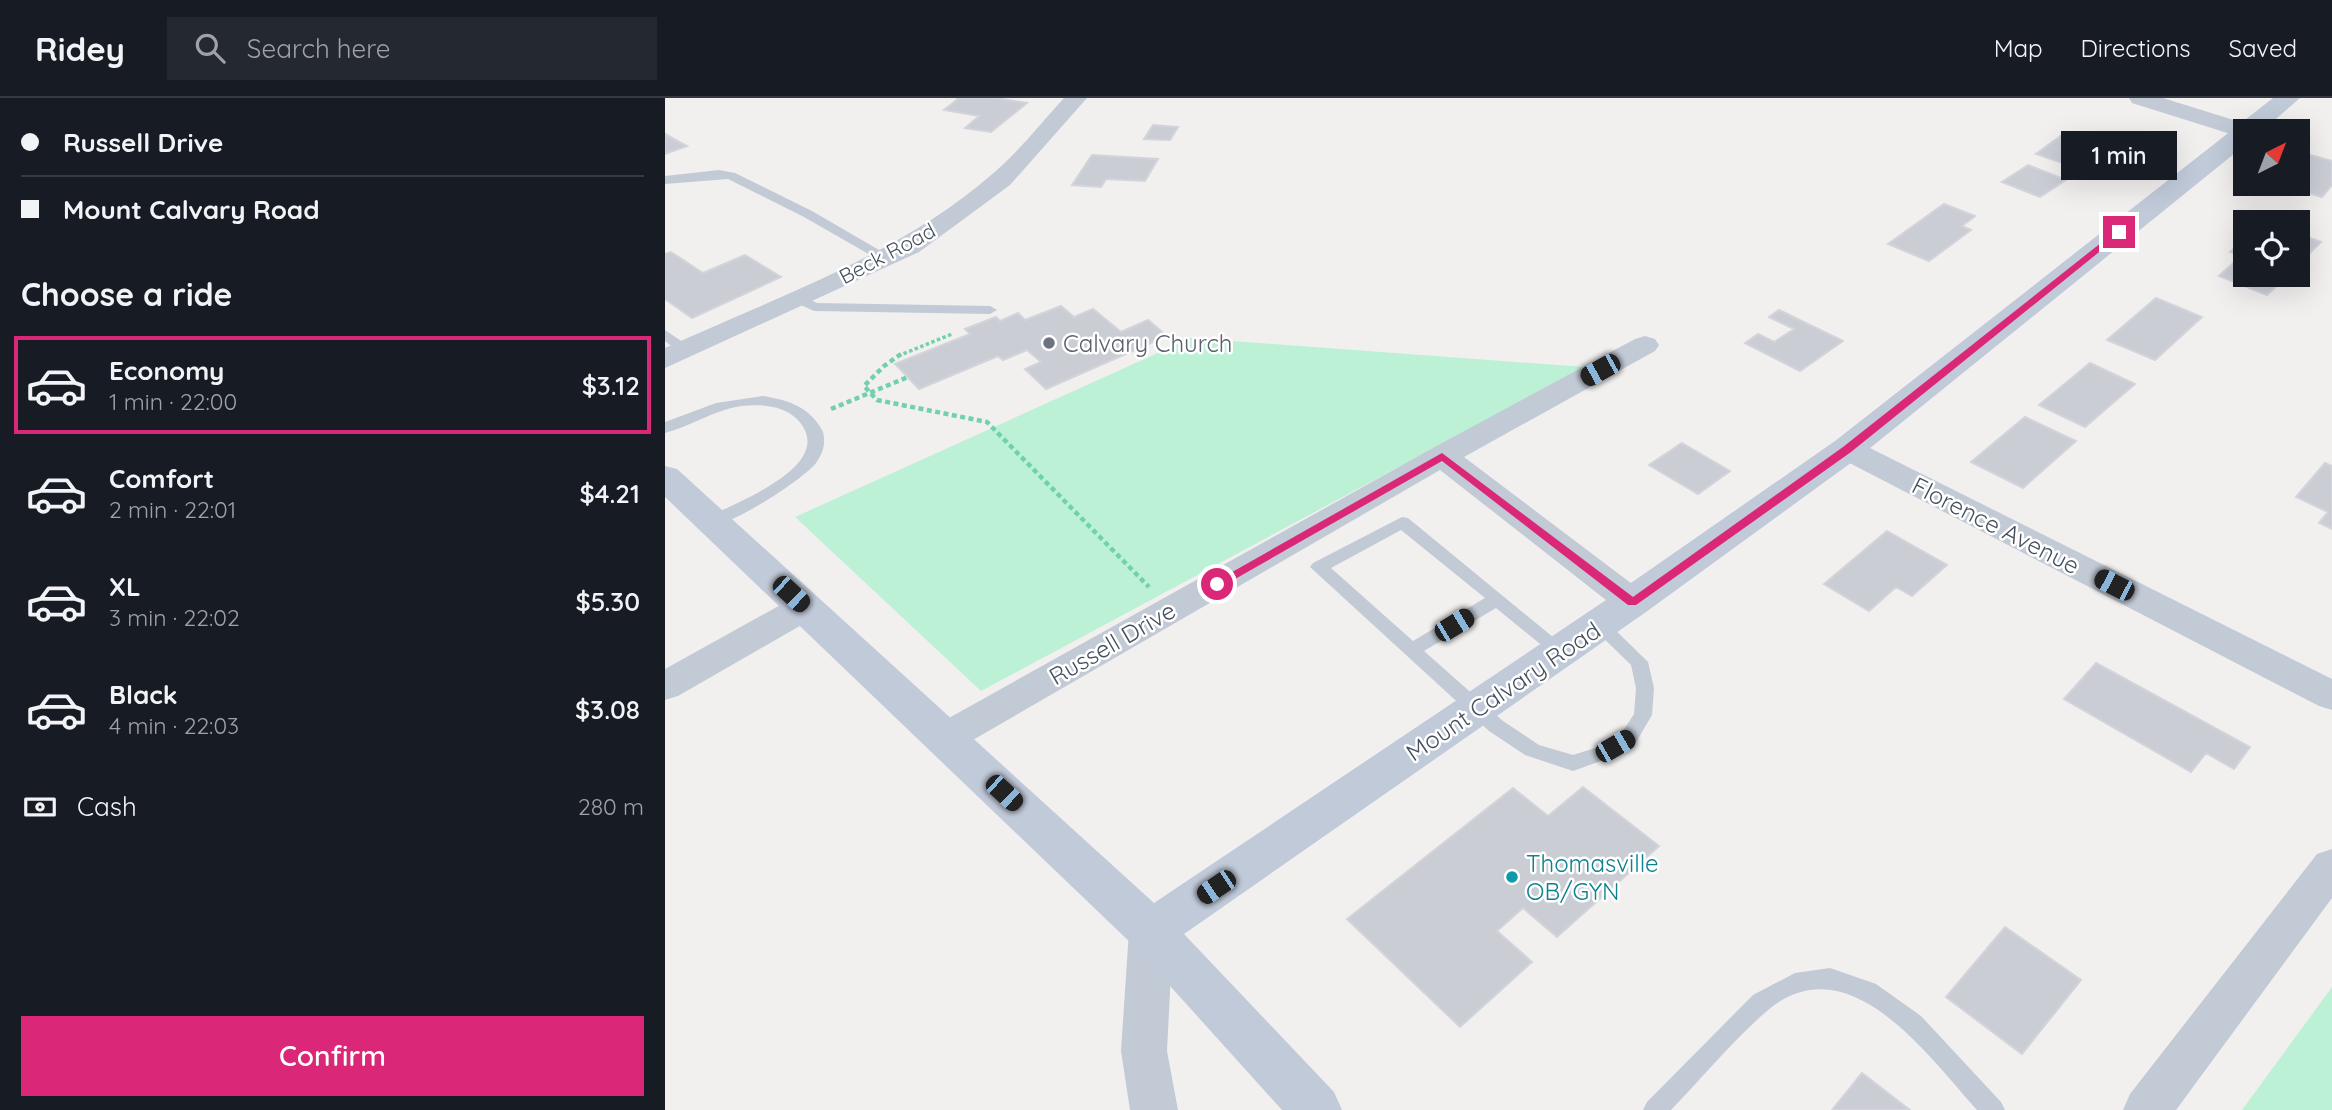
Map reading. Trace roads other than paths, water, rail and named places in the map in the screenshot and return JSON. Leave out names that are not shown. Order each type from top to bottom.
[{"type":"street","name":"Beck Road","points":[[672,348],[797,298],[909,246],[959,214],[1001,180],[1076,98]]},
{"type":"street","points":[[2140,98],[2233,128]]},
{"type":"street","name":"Mount Calvary Road","points":[[2262,119],[2288,98]]},
{"type":"street","name":"Mount Calvary Road","points":[[1151,931],[1562,651],[1847,449],[2233,142]]},
{"type":"street","name":"Russell Drive","points":[[945,738],[1442,456],[1646,345]]},
{"type":"street","name":"Florence Avenue","points":[[1847,449],[2332,696]]},
{"type":"street","points":[[1442,456],[1632,602]]},
{"type":"street","points":[[665,477],[1151,931],[1315,1110]]},
{"type":"street","points":[[665,686],[805,607]]},
{"type":"street","points":[[2147,1110],[2332,866]]},
{"type":"street","points":[[1151,931],[1144,1051],[1154,1110]]},
{"type":"lane","points":[[665,180],[719,174],[731,176],[808,214],[884,257]]},
{"type":"lane","points":[[797,298],[814,307],[990,310]]},
{"type":"lane","points":[[665,428],[716,408],[762,401],[783,403],[795,408],[808,419],[816,432],[818,446],[806,466],[714,522]]},
{"type":"lane","points":[[1562,651],[1402,522],[1319,567],[1496,726],[1532,750],[1573,763],[1602,754],[1628,739],[1643,715],[1645,688],[1639,662],[1599,625]]},
{"type":"lane","points":[[1411,650],[1497,599]]},
{"type":"lane","points":[[1655,1110],[1761,1002],[1795,984],[1830,978],[1868,991],[1913,1023],[1993,1110]]},
{"type":"place","name":"Calvary Church","points":[[1049,343]]},
{"type":"place","name":"Thomasville OB/GYN","points":[[1512,877]]}]
